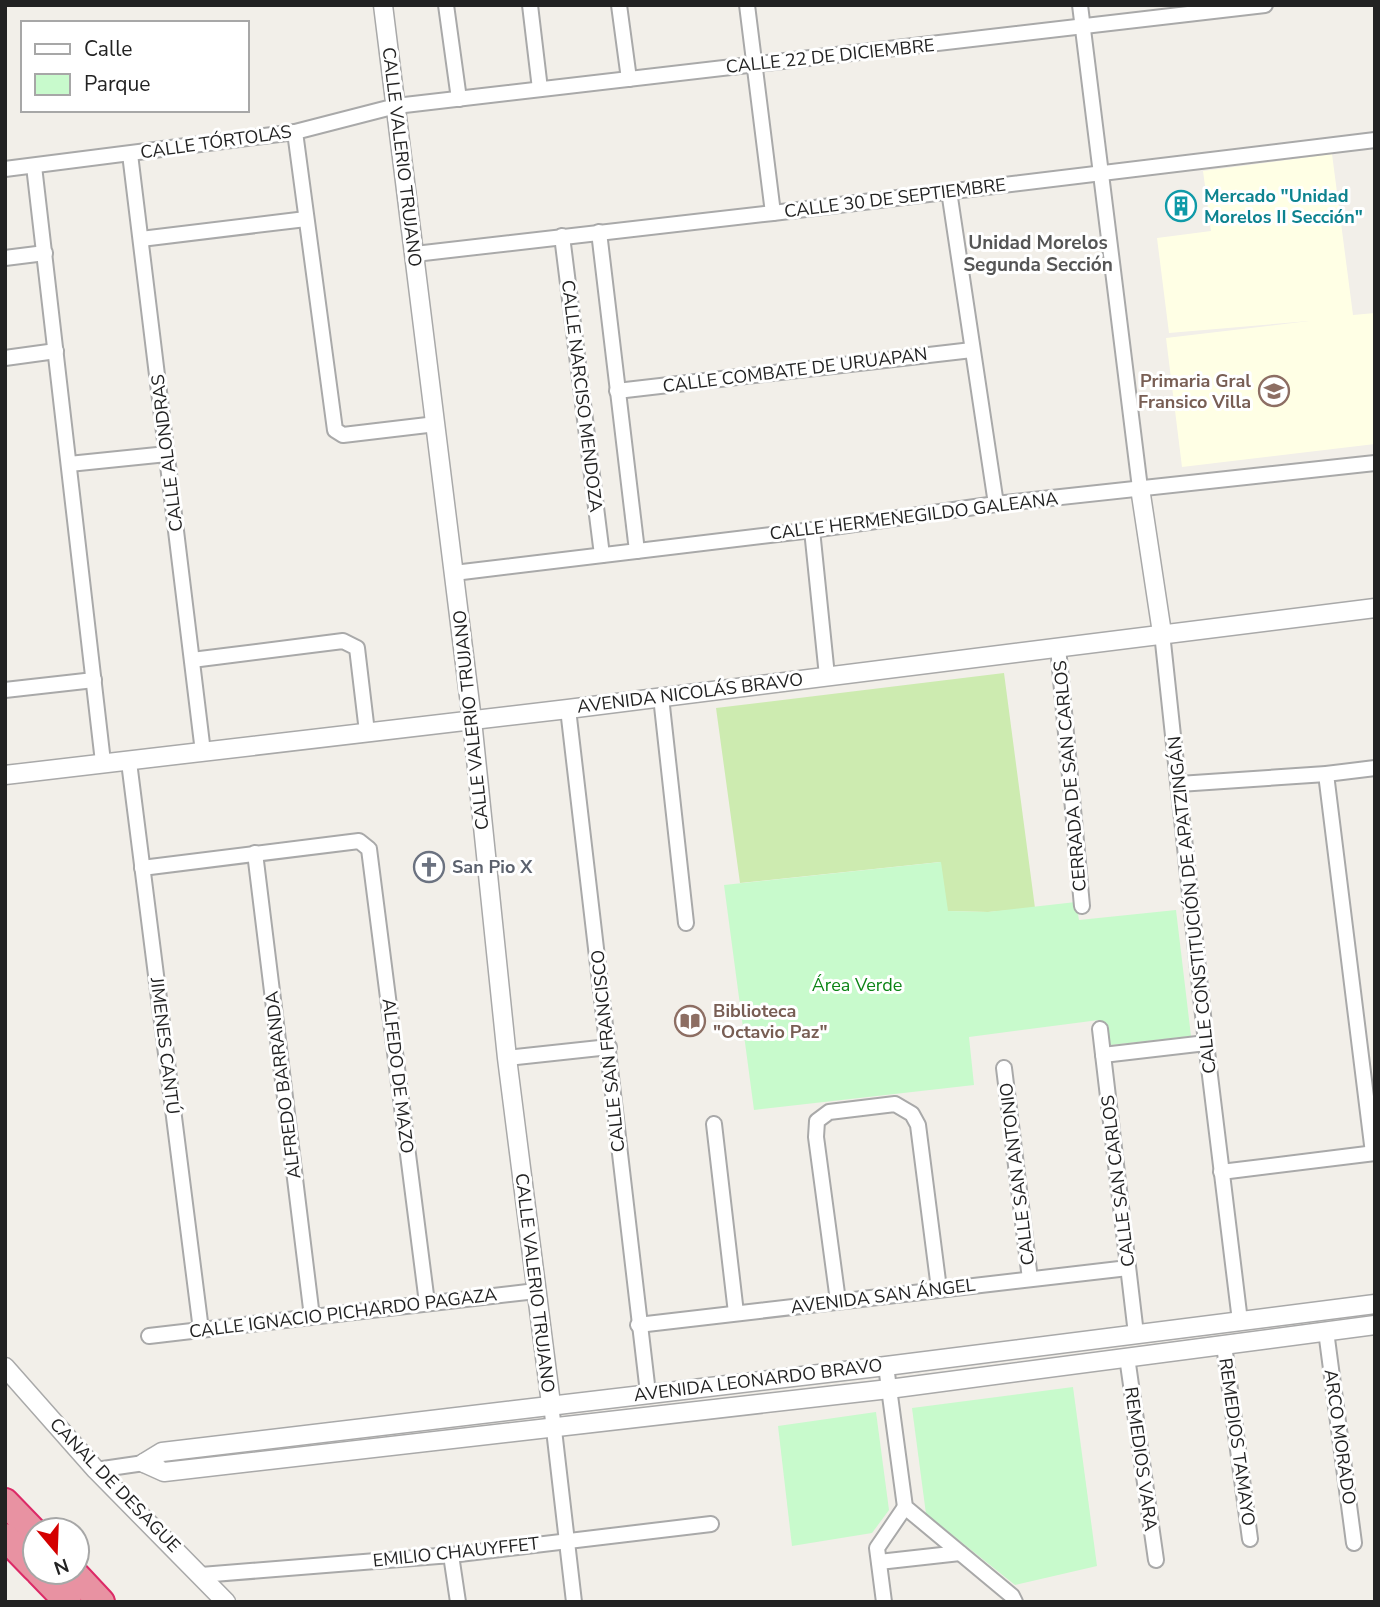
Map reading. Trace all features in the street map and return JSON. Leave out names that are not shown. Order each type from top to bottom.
[{"type":"highway","points":[[5,1502],[21,1519]]},
{"type":"highway","points":[[5,1536],[21,1553]]},
{"type":"highway","points":[[53,1586],[68,1602]]},
{"type":"highway","points":[[86,1586],[101,1602]]},
{"type":"street","name":"CALLE VALERIO TRUJANO","points":[[383,5],[472,720],[507,1058],[574,1602]]},
{"type":"street","points":[[446,5],[459,99]]},
{"type":"street","points":[[530,5],[540,89]]},
{"type":"street","points":[[619,5],[629,79]]},
{"type":"street","points":[[747,5],[773,213]]},
{"type":"street","points":[[1080,5],[1140,488]]},
{"type":"street","name":"CALLE 22 DE DICIEMBRE","points":[[396,106],[1265,5]]},
{"type":"street","name":"CALLE TÓRTOLAS","points":[[5,169],[295,132],[396,106]]},
{"type":"street","points":[[295,132],[335,430],[342,435],[436,424]]},
{"type":"street","name":"CALLE 30 DE SEPTIEMBRE","points":[[415,254],[1375,139]]},
{"type":"street","name":"CALLE ALONDRAS","points":[[130,154],[203,752]]},
{"type":"street","points":[[34,166],[103,762]]},
{"type":"street","points":[[949,191],[996,504]]},
{"type":"street","points":[[141,239],[306,219]]},
{"type":"street","name":"CALLE NARCISO MENDOZA","points":[[599,232],[637,551]]},
{"type":"street","name":"CALLE NARCISO MENDOZA","points":[[562,236],[602,555]]},
{"type":"street","points":[[5,258],[45,253]]},
{"type":"street","name":"CALLE COMBATE DE URUAPAN","points":[[617,391],[972,350]]},
{"type":"street","points":[[5,358],[56,351]]},
{"type":"street","points":[[69,464],[167,454]]},
{"type":"street","name":"CALLE HERMENEGILDO GALEANA","points":[[454,573],[812,530],[996,504],[1375,463]]},
{"type":"street","name":"CALLE CONSTITUCIÓN DE APATZINGÁN","points":[[1140,488],[1162,633],[1206,1043],[1240,1321]]},
{"type":"street","points":[[812,530],[827,676]]},
{"type":"street","name":"AVENIDA NICOLÁS BRAVO","points":[[5,775],[568,709],[1375,608]]},
{"type":"street","points":[[192,660],[343,641],[357,648],[367,732]]},
{"type":"street","name":"CERRADA DE SAN CARLOS","points":[[1058,647],[1082,906]]},
{"type":"street","points":[[5,690],[94,680]]},
{"type":"street","points":[[661,697],[686,923]]},
{"type":"street","name":"CALLE SAN FRANCISCO","points":[[568,709],[648,1393]]},
{"type":"street","name":"JIMENES CANTÚ","points":[[129,762],[201,1330]]},
{"type":"street","points":[[1179,784],[1375,768]]},
{"type":"street","points":[[1221,1172],[1374,1153],[1326,774]]},
{"type":"street","name":"ALFEDO DE MAZO","points":[[255,853],[359,841],[369,849],[427,1303]]},
{"type":"street","points":[[142,868],[255,853]]},
{"type":"street","name":"ALFREDO BARRANDA","points":[[255,853],[312,1317]]},
{"type":"street","name":"CALLE SAN CARLOS","points":[[1100,1028],[1136,1334]]},
{"type":"street","points":[[1104,1055],[1206,1043]]},
{"type":"street","points":[[507,1058],[609,1047]]},
{"type":"street","name":"CALLE SAN ANTONIO","points":[[1004,1068],[1030,1279]]},
{"type":"street","points":[[838,1301],[816,1137],[817,1121],[829,1112],[895,1104],[912,1114],[918,1125],[939,1289]]},
{"type":"street","points":[[714,1124],[736,1313]]},
{"type":"street","name":"AVENIDA SAN ÁNGEL","points":[[638,1325],[1128,1268]]},
{"type":"street","name":"CALLE IGNACIO PICHARDO PAGAZA","points":[[149,1336],[536,1291]]},
{"type":"street","name":"AVENIDA LEONARDO BRAVO","points":[[96,1469],[144,1464],[162,1452],[886,1366],[1375,1304]]},
{"type":"street","name":"AVENIDA LEONARDO BRAVO","points":[[144,1464],[164,1472],[889,1389],[1375,1325]]},
{"type":"street","name":"ARCO MORADO","points":[[1326,1331],[1354,1543]]},
{"type":"street","name":"REMEDIOS TAMAYO","points":[[1224,1345],[1250,1539]]},
{"type":"street","name":"REMEDIOS VARA","points":[[1127,1357],[1156,1560]]},
{"type":"street","points":[[884,1602],[877,1548],[905,1507],[886,1366]]},
{"type":"street","name":"CANAL DE DESAGUE","points":[[5,1367],[96,1469],[226,1602]]},
{"type":"street","points":[[905,1507],[1012,1595],[1015,1602]]},
{"type":"street","name":"EMILIO CHAUYFFET","points":[[201,1575],[451,1555],[711,1524]]},
{"type":"street","points":[[879,1562],[960,1553]]},
{"type":"street","points":[[451,1555],[458,1602]]},
{"type":"shaded area","points":[[1332,154],[1353,315],[1375,313],[1375,444],[1182,467],[1166,338],[1309,321],[1169,333],[1157,238],[1211,231],[1203,171]]},
{"type":"green space","points":[[1004,673],[1035,908],[988,912],[947,911],[940,862],[740,883],[716,708]]},
{"type":"green space","name":"Área Verde","points":[[941,862],[948,911],[988,912],[1076,902],[1079,920],[1176,910],[1191,1036],[1102,1046],[1099,1020],[969,1037],[974,1085],[754,1110],[724,885]]},
{"type":"green space","points":[[1073,1387],[1097,1566],[1015,1585],[926,1514],[912,1408]]},
{"type":"green space","points":[[876,1412],[889,1510],[872,1533],[792,1546],[778,1426]]},
{"type":"place","name":"Mercado \"Unidad Morelos II Sección\"","points":[[1181,206]]},
{"type":"place","name":"Primaria Gral Fransico Villa","points":[[1274,391]]},
{"type":"place","name":"San Pio X","points":[[429,867]]},
{"type":"place","name":"Biblioteca \"Octavio Paz\"","points":[[690,1021]]},
{"type":"district","name":"Unidad Morelos Segunda Sección","points":[[1038,254]]}]
